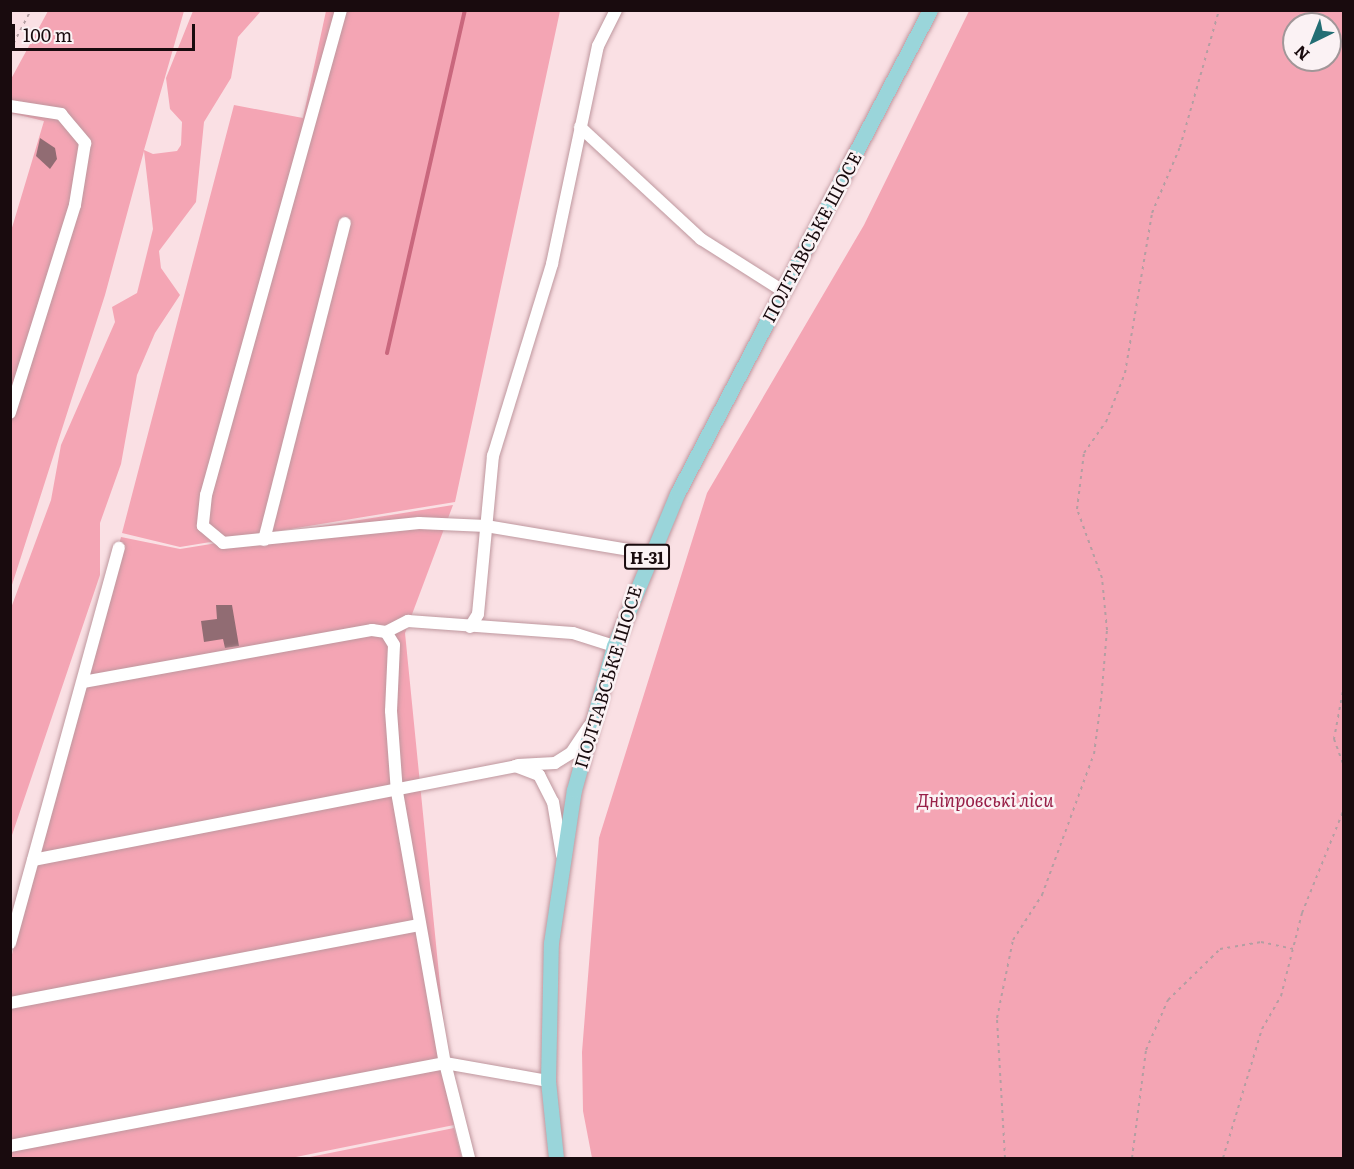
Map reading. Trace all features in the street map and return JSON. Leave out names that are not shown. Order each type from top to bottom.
[{"type":"main road","name":"ПОЛТАВСЬКЕ ШОСЕ","points":[[556,1158],[548,1081],[551,943],[562,856],[590,725],[614,646],[648,553],[930,10]]},
{"type":"lane","points":[[340,10],[206,495],[203,526],[223,543],[419,523],[486,526],[648,553]]},
{"type":"lane","points":[[470,627],[478,614],[493,456],[552,264],[598,46],[616,10]]},
{"type":"lane","points":[[10,106],[62,114],[85,143],[75,205],[10,413]]},
{"type":"lane","points":[[580,127],[702,239],[783,291]]},
{"type":"lane","points":[[264,540],[345,223]]},
{"type":"lane","points":[[10,942],[119,548]]},
{"type":"lane","points":[[83,682],[372,630],[386,632],[408,621],[573,633],[614,646]]},
{"type":"lane","points":[[386,632],[394,645],[391,711],[397,792],[445,1063],[469,1158]]},
{"type":"lane","points":[[33,860],[397,792],[515,766],[555,763],[571,753],[590,725]]},
{"type":"lane","points":[[515,766],[539,776],[553,802],[562,856]]},
{"type":"lane","points":[[10,1003],[420,925]]},
{"type":"lane","points":[[10,1146],[445,1063],[548,1081]]},
{"type":"path","points":[[10,50],[31,10]]},
{"type":"path","points":[[1005,1158],[997,1018],[1013,940],[1042,895],[1094,754],[1101,701],[1107,630],[1102,578],[1077,509],[1084,453],[1106,422],[1125,373],[1152,213],[1180,147],[1219,10]]},
{"type":"path","points":[[1344,685],[1334,739],[1344,767]]},
{"type":"path","points":[[1223,1158],[1293,949],[1344,809]]},
{"type":"path","points":[[1132,1158],[1146,1050],[1168,1000],[1221,949],[1261,942],[1293,949]]},
{"type":"green space","points":[[48,11],[184,11],[144,150],[153,154],[177,151],[181,145],[182,122],[170,109],[166,78],[193,11],[261,11],[238,37],[231,78],[204,122],[196,202],[159,251],[161,268],[180,295],[155,333],[137,375],[121,464],[100,523],[100,575],[11,838],[11,608],[51,500],[61,445],[115,322],[112,307],[137,293],[153,229],[144,151],[105,295],[11,588],[11,231],[44,121],[11,113],[11,79]]},
{"type":"green space","points":[[326,11],[560,11],[455,502],[180,547],[122,533],[234,105],[303,118]]},
{"type":"green space","name":"Дніпровські ліси","points":[[969,11],[1343,11],[1343,1158],[592,1158],[583,1111],[582,1052],[599,838],[707,493],[864,225]]},
{"type":"green space","points":[[453,505],[405,633],[454,1125],[291,1158],[11,1158],[11,958],[121,537],[180,549]]},
{"type":"green space","points":[[454,1128],[462,1158],[305,1158]]},
{"type":"building","points":[[40,138],[55,148],[57,159],[50,169],[36,156]]},
{"type":"building","points":[[216,605],[232,605],[239,646],[225,648],[223,639],[204,642],[201,621],[217,619]]},
{"type":"waterway","points":[[387,353],[465,10]]}]
